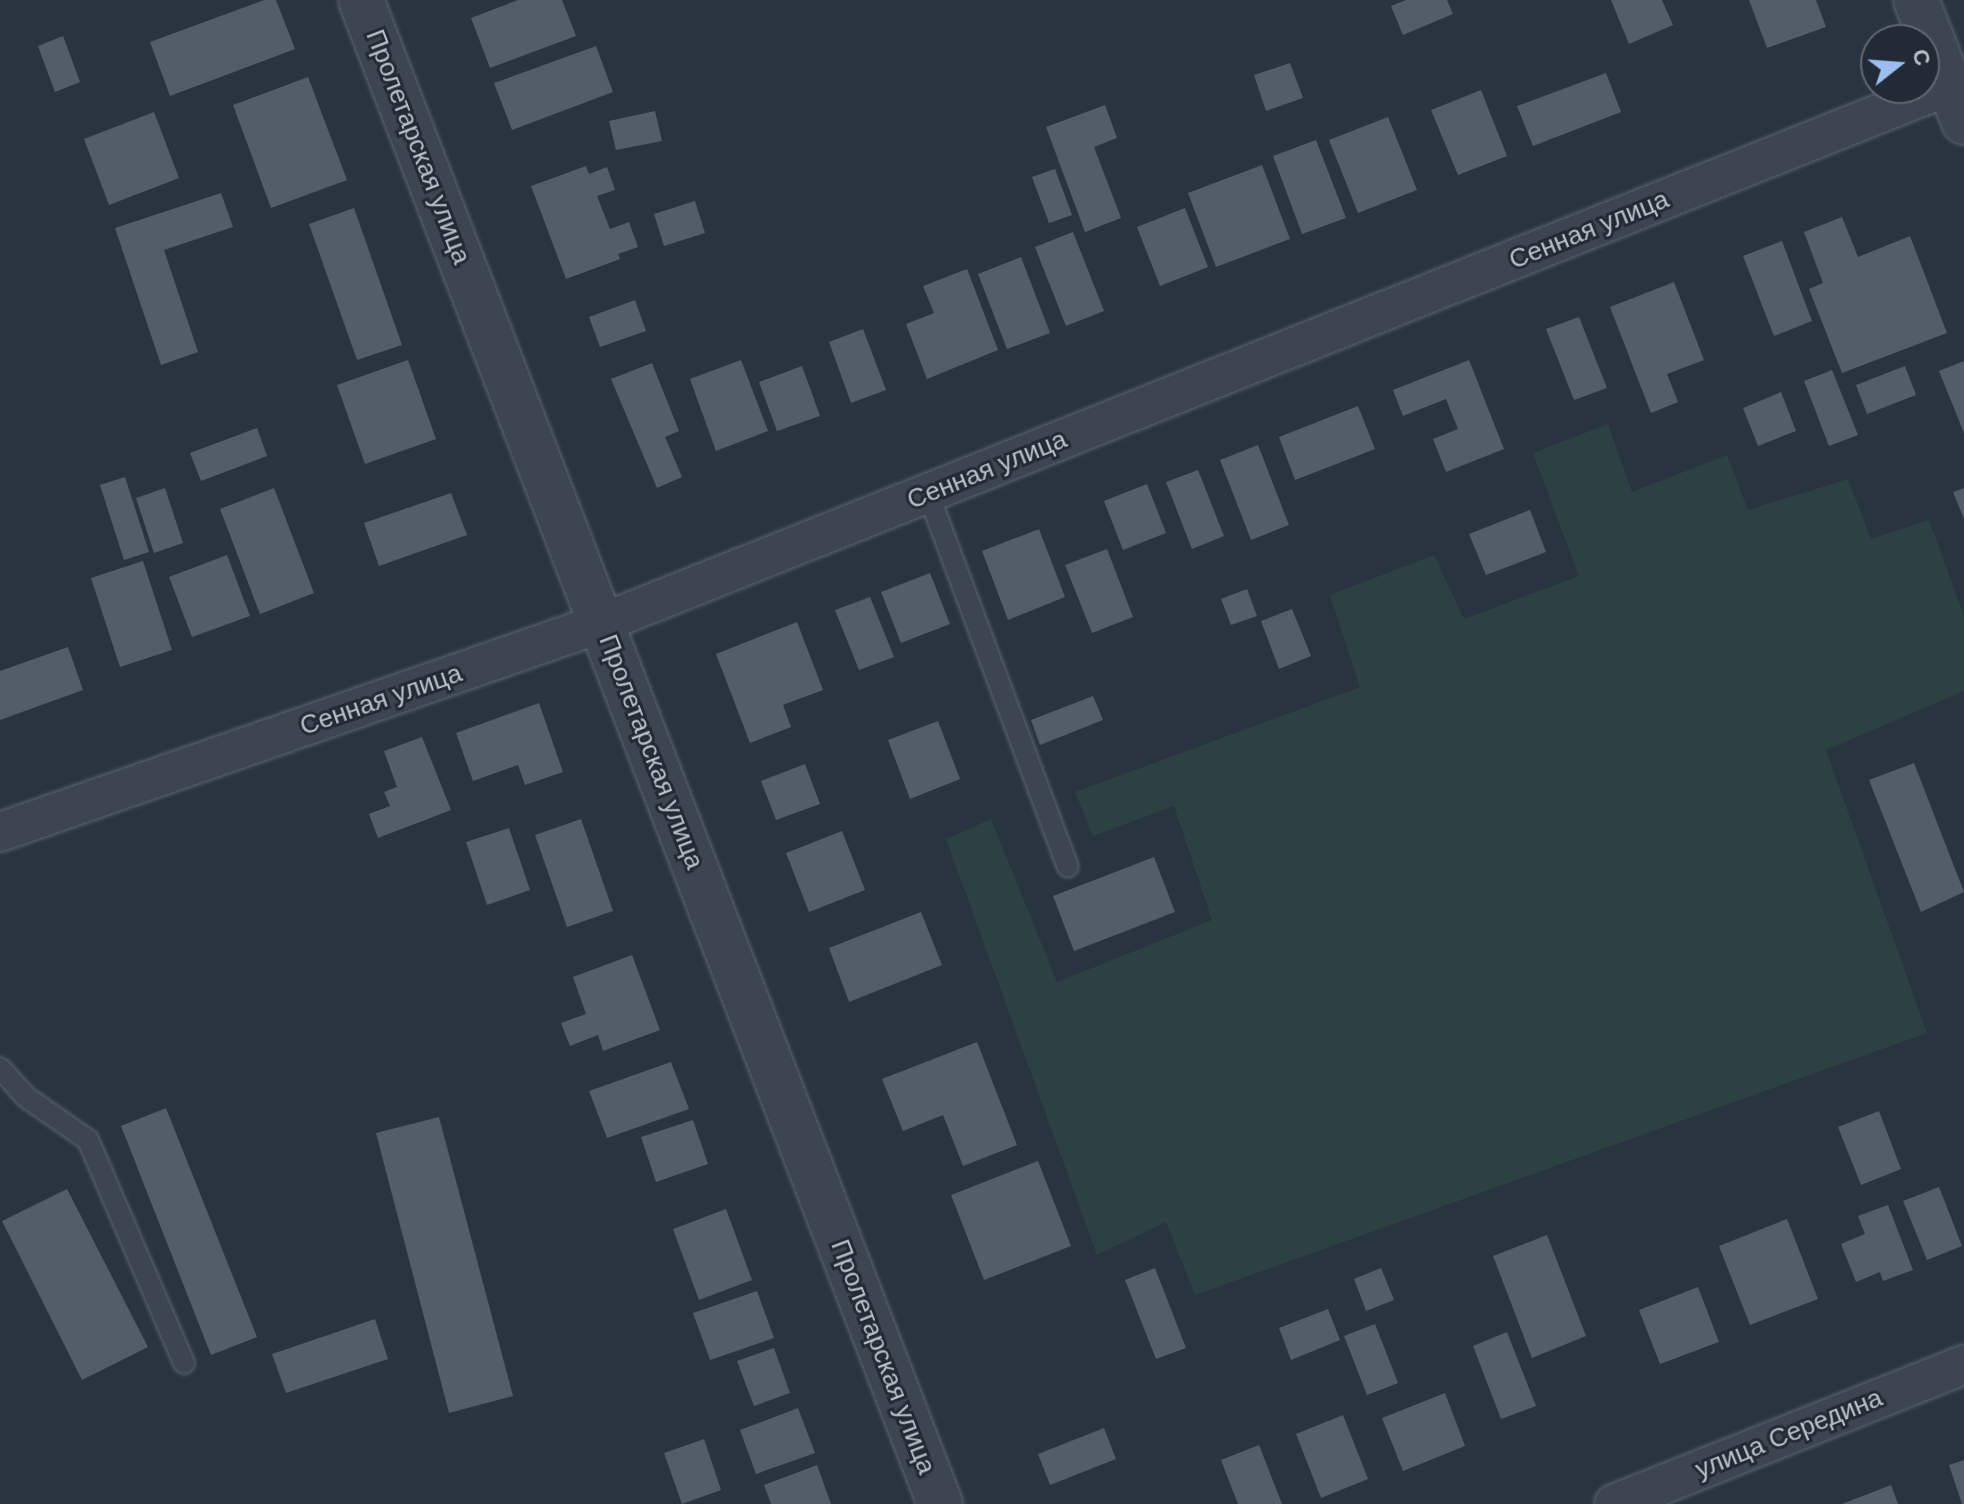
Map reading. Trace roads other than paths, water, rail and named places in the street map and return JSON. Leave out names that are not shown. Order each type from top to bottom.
[{"type":"street","name":"Пролетарская улица","points":[[361,0],[940,1504]]},
{"type":"street","points":[[1916,0],[1959,96]]},
{"type":"street","name":"Сенная улица","points":[[0,832],[602,623],[928,493],[1959,96]]},
{"type":"street","name":"улица Середина","points":[[1614,1504],[1964,1365]]},
{"type":"lane","points":[[928,493],[1068,867]]},
{"type":"lane","points":[[0,1068],[26,1097],[88,1140],[184,1363]]}]
